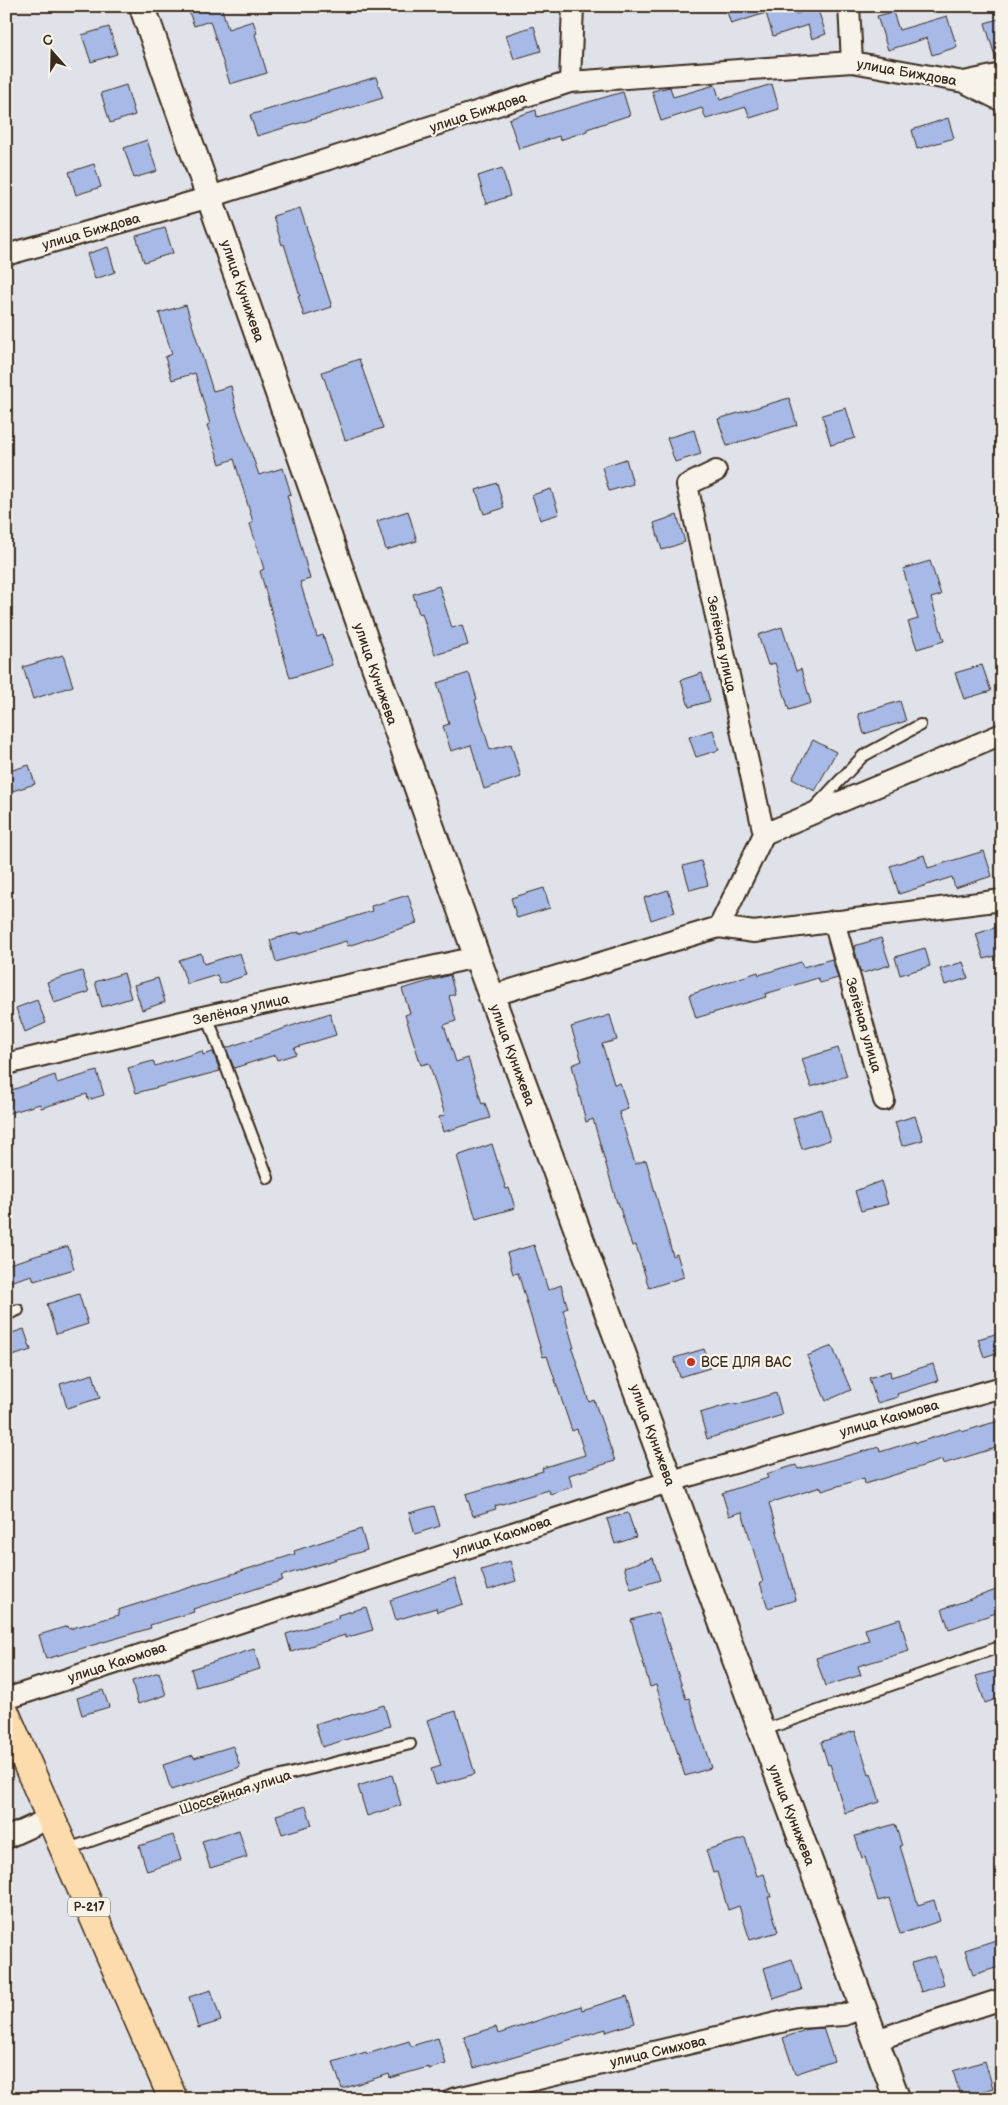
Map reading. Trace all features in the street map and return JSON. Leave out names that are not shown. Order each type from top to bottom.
[{"type":"highway","name":"Р-217","points":[[6,1715],[173,2099]]},
{"type":"street","name":"улица Кунижева","points":[[142,6],[491,996],[897,2099]]},
{"type":"street","points":[[570,82],[573,6]]},
{"type":"street","points":[[849,6],[852,62]]},
{"type":"street","name":"улица Биждова","points":[[6,255],[210,197],[570,82],[852,62],[964,82],[1002,101]]},
{"type":"street","name":"улица Биждова","points":[[964,82],[1002,74]]},
{"type":"street","name":"Зелёная улица","points":[[716,470],[687,485],[764,834]]},
{"type":"street","points":[[719,927],[764,834],[1002,734]]},
{"type":"street","points":[[491,996],[719,927],[754,932],[1002,900]]},
{"type":"street","name":"Зелёная улица","points":[[834,921],[884,1100]]},
{"type":"street","name":"Зелёная улица","points":[[6,1064],[207,1016],[477,957]]},
{"type":"street","name":"улица Каюмова","points":[[6,1699],[671,1481],[1002,1387]]},
{"type":"street","points":[[6,1838],[50,1818]]},
{"type":"street","points":[[876,2040],[1002,1999]]},
{"type":"street","name":"улица Симхова","points":[[453,2099],[798,2018],[844,2014],[864,2007]]},
{"type":"lane","points":[[806,817],[863,756],[920,725]]},
{"type":"lane","points":[[207,1016],[268,1178]]},
{"type":"lane","points":[[6,1315],[18,1310]]},
{"type":"lane","points":[[760,1731],[1002,1646]]},
{"type":"lane","name":"Шоссейная улица","points":[[64,1850],[265,1780],[410,1744]]},
{"type":"building","points":[[187,6],[221,6],[228,29],[253,21],[267,73],[230,84],[210,21],[194,26]]},
{"type":"building","points":[[725,6],[777,6],[777,8],[793,6],[796,14],[817,7],[826,34],[812,39],[808,25],[773,36],[766,13],[731,24]]},
{"type":"building","points":[[893,12],[899,30],[947,16],[957,47],[932,55],[927,38],[888,50],[877,16]]},
{"type":"building","points":[[1002,18],[1002,62],[997,63],[985,23]]},
{"type":"building","points":[[534,26],[541,51],[514,59],[506,35]]},
{"type":"building","points":[[109,27],[117,54],[91,62],[82,35]]},
{"type":"building","points":[[376,77],[383,98],[257,136],[250,115]]},
{"type":"building","points":[[772,84],[779,109],[750,118],[746,107],[706,119],[702,108],[661,121],[652,91],[670,87],[673,97],[715,85],[720,100]]},
{"type":"building","points":[[126,85],[135,115],[110,123],[101,93]]},
{"type":"building","points":[[623,92],[630,115],[560,140],[559,136],[519,149],[509,119],[536,110],[537,117]]},
{"type":"building","points":[[948,118],[954,138],[917,149],[912,130]]},
{"type":"building","points":[[147,140],[157,171],[134,178],[124,148]]},
{"type":"building","points":[[94,164],[101,187],[76,195],[69,172]]},
{"type":"building","points":[[502,168],[510,196],[486,204],[478,176]]},
{"type":"building","points":[[300,208],[332,307],[304,316],[284,244],[282,245],[273,216]]},
{"type":"building","points":[[165,228],[173,253],[144,262],[136,236]]},
{"type":"building","points":[[108,247],[115,272],[95,279],[87,254]]},
{"type":"building","points":[[186,305],[213,391],[231,386],[236,409],[259,475],[283,468],[291,494],[287,495],[310,579],[300,582],[317,637],[323,635],[332,665],[290,678],[260,571],[264,569],[250,524],[253,522],[234,459],[220,464],[207,425],[210,424],[195,373],[172,380],[165,357],[172,354],[159,313]]},
{"type":"building","points":[[359,359],[383,428],[345,440],[322,372]]},
{"type":"building","points":[[789,398],[797,425],[727,446],[718,419]]},
{"type":"building","points":[[846,408],[855,438],[831,445],[822,415]]},
{"type":"building","points":[[694,430],[701,454],[675,462],[667,438]]},
{"type":"building","points":[[626,459],[633,484],[609,491],[602,467]]},
{"type":"building","points":[[497,483],[504,508],[484,514],[476,490]]},
{"type":"building","points":[[551,489],[559,514],[540,520],[532,495]]},
{"type":"building","points":[[408,511],[417,541],[386,550],[377,521]]},
{"type":"building","points":[[677,515],[685,542],[662,550],[654,523]]},
{"type":"building","points":[[930,561],[941,595],[931,598],[944,641],[917,649],[908,622],[918,619],[903,569]]},
{"type":"building","points":[[439,586],[452,628],[462,625],[468,645],[435,655],[422,613],[419,614],[413,594]]},
{"type":"building","points":[[782,627],[796,671],[801,669],[811,703],[789,710],[775,663],[768,665],[758,635]]},
{"type":"building","points":[[63,655],[73,686],[33,699],[23,667]]},
{"type":"building","points":[[982,665],[991,691],[964,699],[955,673]]},
{"type":"building","points":[[469,673],[490,750],[511,744],[521,777],[484,789],[471,745],[451,751],[443,726],[449,724],[437,683]]},
{"type":"building","points":[[702,673],[710,701],[689,707],[681,680]]},
{"type":"building","points":[[900,701],[906,721],[864,734],[858,714]]},
{"type":"building","points":[[713,730],[719,750],[696,757],[689,737]]},
{"type":"building","points":[[813,740],[836,752],[815,791],[792,779]]},
{"type":"building","points":[[29,765],[35,784],[6,793],[6,772]]},
{"type":"building","points":[[984,851],[992,876],[955,888],[952,877],[899,894],[890,866],[924,855],[928,868]]},
{"type":"building","points":[[701,861],[708,885],[690,890],[683,866]]},
{"type":"building","points":[[544,888],[550,908],[517,918],[511,898]]},
{"type":"building","points":[[668,890],[675,912],[651,920],[644,898]]},
{"type":"building","points":[[408,895],[417,923],[348,946],[346,941],[276,962],[270,940],[299,932],[299,934],[372,911],[371,906]]},
{"type":"building","points":[[997,927],[1002,941],[1002,954],[984,959],[976,934]]},
{"type":"building","points":[[881,938],[890,965],[863,973],[860,971],[854,946]]},
{"type":"building","points":[[925,948],[930,966],[900,975],[895,957]]},
{"type":"building","points":[[201,953],[204,964],[240,953],[247,975],[220,984],[217,975],[187,984],[179,960]]},
{"type":"building","points":[[832,959],[838,978],[820,983],[818,978],[765,994],[766,997],[696,1018],[689,995],[758,972],[759,975],[801,962],[803,967]]},
{"type":"building","points":[[963,962],[968,978],[945,985],[940,969]]},
{"type":"building","points":[[82,971],[89,992],[54,1003],[47,982]]},
{"type":"building","points":[[124,973],[131,998],[102,1007],[95,982]]},
{"type":"building","points":[[450,975],[455,994],[449,996],[456,1021],[444,1025],[456,1062],[468,1058],[482,1104],[485,1103],[490,1118],[443,1132],[439,1117],[445,1115],[429,1063],[421,1065],[405,1015],[410,1013],[402,989]]},
{"type":"building","points":[[158,978],[165,1002],[142,1010],[134,985]]},
{"type":"building","points":[[37,1000],[46,1023],[25,1032],[16,1008]]},
{"type":"building","points":[[330,1013],[336,1035],[294,1048],[296,1054],[277,1060],[275,1055],[234,1068],[226,1048]]},
{"type":"building","points":[[610,1015],[617,1040],[602,1044],[614,1084],[620,1083],[628,1109],[619,1112],[635,1164],[646,1160],[673,1256],[677,1254],[684,1277],[649,1288],[636,1245],[632,1246],[617,1203],[593,1119],[586,1122],[572,1065],[582,1061],[571,1027]]},
{"type":"building","points":[[838,1048],[847,1076],[811,1087],[802,1059]]},
{"type":"building","points":[[202,1051],[203,1055],[213,1052],[220,1071],[136,1093],[128,1068],[153,1061],[155,1066]]},
{"type":"building","points":[[97,1071],[104,1095],[88,1100],[87,1094],[41,1108],[40,1104],[6,1114],[6,1092],[55,1075],[57,1083]]},
{"type":"building","points":[[821,1109],[830,1140],[802,1149],[793,1118]]},
{"type":"building","points":[[915,1116],[923,1140],[902,1146],[895,1122]]},
{"type":"building","points":[[492,1144],[506,1189],[509,1188],[515,1208],[476,1219],[457,1156]]},
{"type":"building","points":[[881,1181],[888,1204],[861,1211],[855,1191]]},
{"type":"building","points":[[534,1245],[548,1290],[561,1285],[568,1308],[563,1310],[574,1348],[572,1348],[589,1402],[594,1400],[615,1461],[569,1475],[572,1487],[550,1494],[549,1490],[495,1506],[496,1509],[473,1516],[466,1494],[543,1471],[542,1468],[585,1455],[577,1429],[572,1431],[547,1356],[543,1357],[518,1273],[513,1274],[507,1253]]},
{"type":"building","points":[[68,1246],[74,1269],[34,1281],[32,1275],[6,1283],[6,1265]]},
{"type":"building","points":[[79,1294],[88,1324],[56,1334],[47,1304]]},
{"type":"building","points":[[24,1329],[31,1350],[6,1358],[6,1335]]},
{"type":"building","points":[[1002,1332],[1002,1351],[984,1357],[978,1339]]},
{"type":"building","points":[[832,1346],[851,1390],[826,1401],[807,1356]]},
{"type":"building","points":[[704,1349],[710,1368],[680,1377],[674,1358]]},
{"type":"building","points":[[933,1364],[938,1381],[897,1394],[898,1397],[877,1403],[869,1378],[890,1371],[891,1377]]},
{"type":"building","points":[[93,1374],[100,1398],[67,1408],[60,1384]]},
{"type":"building","points":[[776,1393],[782,1415],[707,1439],[700,1413]]},
{"type":"building","points":[[998,1421],[1002,1434],[1002,1446],[943,1464],[942,1460],[865,1484],[864,1478],[822,1491],[821,1487],[769,1503],[796,1600],[768,1608],[760,1583],[763,1582],[742,1512],[729,1516],[722,1493],[768,1478],[766,1474],[796,1465],[798,1469],[879,1447],[880,1452],[915,1441],[916,1443],[961,1429],[962,1432]]},
{"type":"building","points":[[434,1506],[440,1526],[415,1534],[409,1513]]},
{"type":"building","points":[[628,1513],[636,1537],[615,1544],[607,1519]]},
{"type":"building","points":[[361,1529],[367,1550],[281,1576],[283,1580],[193,1609],[194,1612],[150,1625],[151,1628],[46,1659],[39,1635],[68,1626],[69,1629],[119,1615],[118,1610],[295,1554],[294,1551]]},
{"type":"building","points":[[653,1558],[660,1580],[631,1589],[624,1567]]},
{"type":"building","points":[[510,1561],[516,1581],[488,1590],[481,1570]]},
{"type":"building","points":[[455,1578],[463,1604],[437,1612],[436,1608],[396,1620],[390,1600]]},
{"type":"building","points":[[1002,1588],[1002,1611],[949,1629],[942,1609]]},
{"type":"building","points":[[366,1607],[373,1630],[345,1638],[345,1635],[291,1652],[286,1634],[339,1618],[338,1615]]},
{"type":"building","points":[[658,1612],[686,1699],[689,1698],[711,1768],[685,1776],[656,1685],[650,1687],[631,1620]]},
{"type":"building","points":[[900,1619],[909,1651],[858,1666],[861,1675],[825,1686],[816,1658],[869,1641],[865,1629]]},
{"type":"building","points":[[254,1649],[260,1669],[196,1687],[191,1669]]},
{"type":"building","points":[[1002,1669],[1002,1697],[985,1703],[976,1676]]},
{"type":"building","points":[[159,1672],[166,1695],[138,1704],[132,1681]]},
{"type":"building","points":[[103,1690],[109,1707],[82,1715],[77,1698]]},
{"type":"building","points":[[384,1705],[390,1726],[322,1747],[315,1724]]},
{"type":"building","points":[[456,1711],[475,1774],[436,1785],[431,1769],[441,1766],[427,1720]]},
{"type":"building","points":[[855,1731],[880,1802],[845,1813],[821,1742]]},
{"type":"building","points":[[233,1746],[240,1767],[171,1790],[163,1765],[193,1755],[194,1758]]},
{"type":"building","points":[[392,1775],[401,1805],[367,1816],[358,1786]]},
{"type":"building","points":[[306,1806],[312,1825],[282,1834],[276,1815]]},
{"type":"building","points":[[895,1824],[918,1905],[934,1900],[940,1921],[900,1934],[889,1898],[878,1901],[865,1857],[862,1858],[855,1836]]},
{"type":"building","points":[[239,1830],[247,1857],[210,1868],[202,1841]]},
{"type":"building","points":[[173,1835],[181,1860],[147,1871],[139,1846]]},
{"type":"building","points":[[745,1838],[757,1876],[764,1874],[771,1897],[768,1897],[778,1932],[750,1940],[739,1906],[728,1910],[717,1872],[713,1873],[706,1850]]},
{"type":"building","points":[[999,1939],[1002,1948],[1002,1966],[973,1975],[965,1950]]},
{"type":"building","points":[[935,1956],[944,1984],[921,1992],[912,1963]]},
{"type":"building","points":[[792,1959],[802,1990],[773,1999],[764,1968]]},
{"type":"building","points":[[211,1990],[221,2021],[198,2028],[189,1997]]},
{"type":"building","points":[[627,1996],[635,2023],[606,2032],[606,2029],[474,2068],[464,2037],[496,2027],[498,2034],[581,2006],[582,2010]]},
{"type":"building","points":[[823,2028],[834,2061],[795,2074],[783,2038],[808,2029]]},
{"type":"building","points":[[438,2038],[446,2064],[390,2078],[389,2074],[342,2089],[333,2062],[409,2041],[411,2046]]},
{"type":"building","points":[[985,2061],[993,2088],[961,2098],[953,2071]]},
{"type":"place","name":"ВСЕ ДЛЯ ВАС","points":[[691,1362]]}]
